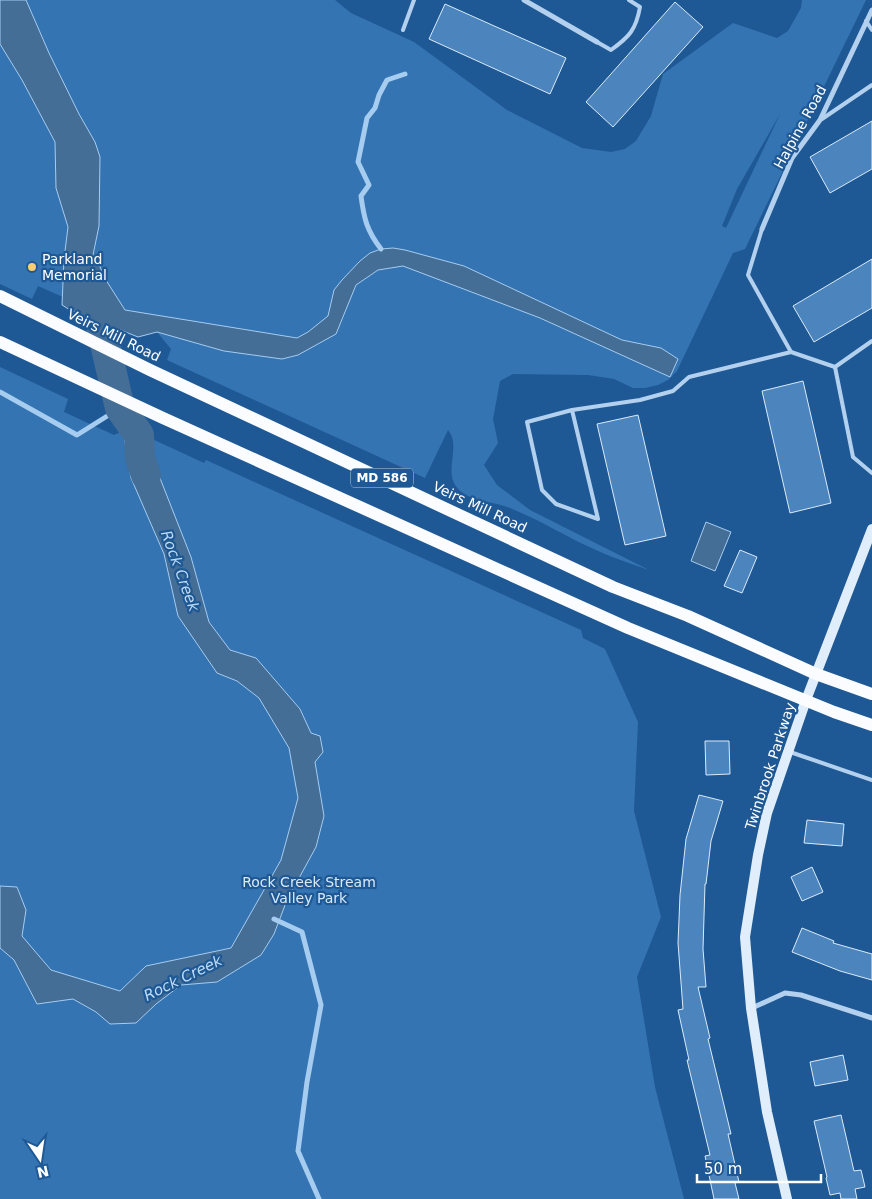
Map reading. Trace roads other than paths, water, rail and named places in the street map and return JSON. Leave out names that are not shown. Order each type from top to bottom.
[{"type":"main road","name":"Veirs Mill Road","points":[[0,296],[150,370],[613,587],[688,616],[816,674],[872,694]]},
{"type":"main road","name":"MD 586","points":[[0,342],[77,379],[628,628],[834,712],[872,725]]},
{"type":"street","points":[[524,0],[596,42]]},
{"type":"street","name":"Halpine Road","points":[[762,229],[792,158],[820,120],[872,10]]},
{"type":"street","name":"Twinbrook Parkway","points":[[787,1199],[767,1112],[752,1008],[745,937],[758,855],[767,813],[806,700],[872,529]]},
{"type":"street","points":[[752,1008],[785,993],[801,995],[872,1018]]},
{"type":"lane","points":[[403,30],[414,0]]},
{"type":"lane","points":[[596,42],[612,50],[632,32],[638,21],[640,7],[629,0]]},
{"type":"lane","points":[[866,21],[872,30]]},
{"type":"lane","points":[[820,120],[872,85]]},
{"type":"lane","points":[[762,229],[748,275],[791,352]]},
{"type":"lane","points":[[834,367],[872,341]]},
{"type":"lane","points":[[572,410],[598,518],[556,504],[542,490],[527,422],[572,410],[640,400],[674,391],[689,377],[791,352],[834,367]]},
{"type":"lane","points":[[834,367],[853,456],[872,473]]},
{"type":"lane","points":[[788,752],[872,780]]},
{"type":"water","points":[[0,0],[26,0],[49,53],[95,142],[100,157],[99,226],[93,255],[104,277],[125,310],[297,338],[328,316],[334,290],[360,261],[370,253],[381,249],[393,248],[464,266],[622,340],[661,348],[678,359],[670,377],[540,318],[403,266],[378,270],[356,285],[336,334],[298,355],[282,359],[224,351],[157,332],[138,337],[70,310],[62,305],[64,259],[68,227],[56,188],[55,142],[22,80],[0,44]]},
{"type":"water","points":[[123,431],[150,438],[156,468],[191,557],[209,622],[230,650],[256,658],[300,709],[311,733],[320,736],[323,752],[315,762],[324,816],[316,847],[287,900],[274,934],[261,955],[217,982],[181,985],[156,1004],[136,1023],[110,1024],[96,1012],[73,999],[37,1004],[14,960],[0,948],[0,886],[17,887],[26,910],[22,936],[51,970],[120,991],[146,966],[231,948],[281,860],[298,798],[289,748],[259,698],[237,681],[217,673],[178,616],[164,554],[131,478]]},
{"type":"water","points":[[706,522],[731,532],[715,571],[691,561]]},
{"type":"waterway","points":[[381,249],[372,236],[365,218],[361,196],[369,185],[358,162],[367,118],[375,108],[387,80],[405,74]]},
{"type":"waterway","name":"Rock Creek","points":[[91,284],[120,408],[139,435],[140,458],[146,475]]},
{"type":"waterway","points":[[0,392],[77,435],[120,408]]},
{"type":"waterway","points":[[274,919],[302,932],[321,1005],[307,1082],[298,1151],[319,1199]]},
{"type":"place","name":"Parkland Memorial","points":[[32,267]]},
{"type":"park label","name":"Rock Creek Stream Valley Park","points":[[309,890]]}]
